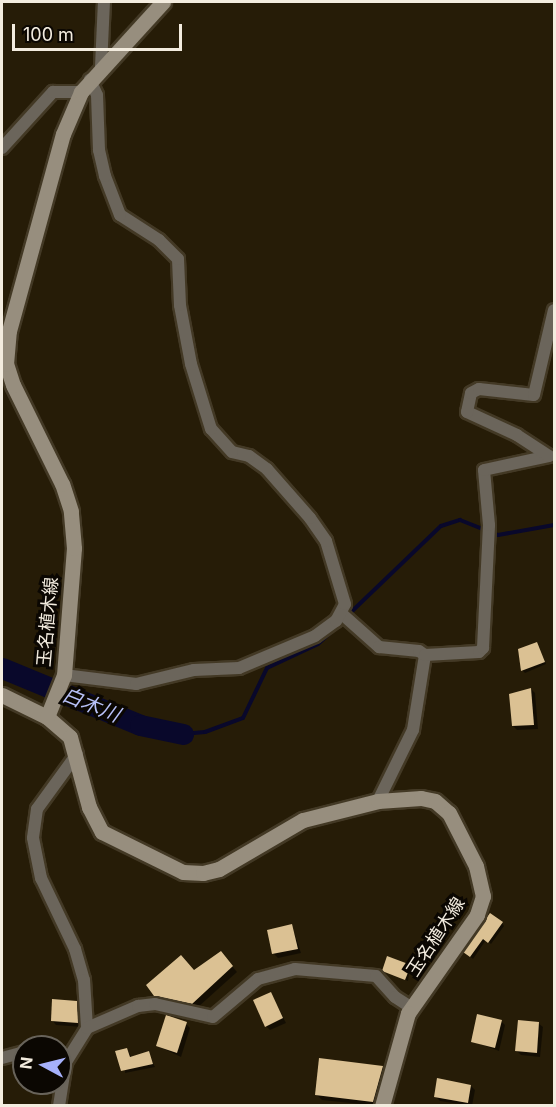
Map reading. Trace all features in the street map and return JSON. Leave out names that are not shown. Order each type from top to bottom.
[{"type":"main road","name":"玉名植木線","points":[[162,2],[86,86],[63,134],[9,331],[6,364],[71,511],[74,548],[63,679],[47,717],[62,727],[77,754],[89,807],[102,832],[183,872],[203,873],[219,869],[303,820],[378,801],[421,798],[435,801],[449,813],[476,866],[483,896],[477,915],[412,1008],[400,1032],[382,1106]]},
{"type":"main road","points":[[2,695],[47,717]]},
{"type":"street","points":[[101,67],[104,2]]},
{"type":"street","points":[[2,148],[53,92],[86,86],[97,95],[99,150],[105,176],[120,215],[159,240],[178,260],[180,305],[191,364],[211,429],[232,452],[249,456],[267,469],[310,518],[326,541],[337,567],[344,594],[346,618],[379,646],[420,651],[425,655],[479,652],[483,648],[489,530],[484,470],[549,456],[517,435],[467,412],[471,393],[479,389],[534,395],[555,310]]},
{"type":"street","points":[[63,679],[136,684],[194,670],[239,668],[315,636],[346,618]]},
{"type":"street","points":[[378,801],[413,730],[425,655]]},
{"type":"street","points":[[77,754],[37,809],[33,838],[41,878],[75,949],[84,980],[87,1028]]},
{"type":"street","points":[[72,1043],[87,1028],[138,1006],[155,1004],[213,1017],[258,979],[295,969],[375,976],[395,997],[412,1008]]},
{"type":"building","points":[[537,642],[545,662],[521,671],[518,649]]},
{"type":"building","points":[[531,688],[534,725],[512,726],[509,694]]},
{"type":"building","points":[[490,913],[503,922],[488,943],[483,939],[470,957],[463,952]]},
{"type":"building","points":[[292,924],[298,949],[272,954],[267,930]]},
{"type":"building","points":[[221,951],[233,966],[192,1004],[154,996],[146,985],[181,955],[194,970]]},
{"type":"building","points":[[387,956],[411,965],[405,980],[382,971]]},
{"type":"building","points":[[271,992],[283,1018],[265,1027],[253,1000]]},
{"type":"building","points":[[52,999],[77,1001],[78,1023],[51,1021]]},
{"type":"building","points":[[477,1014],[502,1020],[495,1048],[471,1042]]},
{"type":"building","points":[[166,1015],[187,1022],[177,1053],[156,1046]]},
{"type":"building","points":[[518,1020],[539,1022],[537,1053],[515,1051]]},
{"type":"building","points":[[127,1048],[130,1057],[149,1051],[153,1064],[121,1071],[115,1051]]},
{"type":"building","points":[[319,1058],[383,1066],[373,1102],[315,1095]]},
{"type":"building","points":[[437,1078],[471,1085],[468,1103],[434,1097]]},
{"type":"waterway","points":[[347,616],[441,526],[460,520],[498,535],[554,525]]},
{"type":"waterway","points":[[183,734],[205,732],[243,718],[267,668],[318,644],[333,630]]},
{"type":"waterway","name":"白木川","points":[[2,668],[140,725],[183,734]]}]
